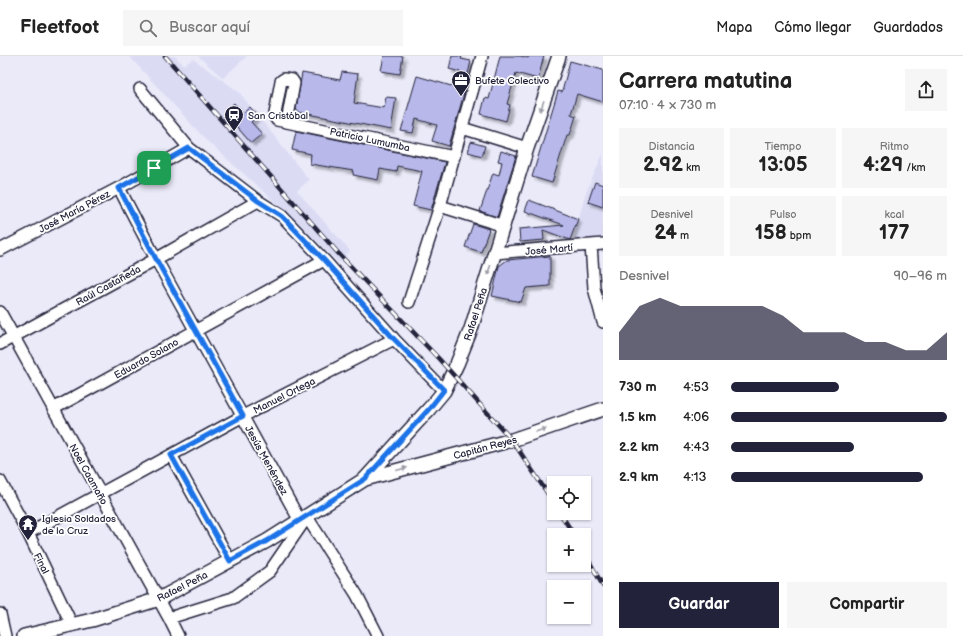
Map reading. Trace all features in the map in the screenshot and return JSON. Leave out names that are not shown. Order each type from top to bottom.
[{"type":"street","points":[[409,302],[440,206],[482,56]]},
{"type":"street","name":"Rafael Peña","points":[[24,636],[92,620],[159,599],[267,541],[365,479],[429,409],[444,390],[457,364],[471,329],[527,148],[559,56]]},
{"type":"street","points":[[140,89],[189,148],[258,201],[282,216],[324,260],[394,339],[444,390]]},
{"type":"street","name":"Patricio Lumumba","points":[[287,122],[454,157]]},
{"type":"street","points":[[462,128],[527,148]]},
{"type":"street","name":"José María Pérez","points":[[0,250],[119,188],[189,148]]},
{"type":"street","name":"Jesús Menéndez","points":[[119,188],[156,259],[243,416],[303,519],[357,595],[378,636]]},
{"type":"street","name":"Raúl Castañeda","points":[[0,344],[156,259],[258,201]]},
{"type":"street","points":[[440,206],[504,226]]},
{"type":"street","name":"José Martí","points":[[494,253],[603,244]]},
{"type":"street","points":[[591,245],[594,288],[603,322]]},
{"type":"street","name":"Eduardo Solano","points":[[53,409],[324,260]]},
{"type":"street","name":"Noel Caamaño","points":[[0,312],[170,618],[178,636]]},
{"type":"street","name":"Manuel Ortega","points":[[28,533],[243,416],[394,339]]},
{"type":"street","name":"Capitán Reyes","points":[[365,479],[512,440],[603,409]]},
{"type":"street","points":[[171,455],[230,561]]},
{"type":"street","name":"Final","points":[[0,481],[28,533],[72,625]]},
{"type":"street","name":"Rafael Peña","points":[[170,618],[233,598],[270,571],[303,519]]},
{"type":"street","points":[[0,614],[5,636]]},
{"type":"shaded area","points":[[129,56],[175,56],[184,65],[193,59],[239,92],[309,180],[297,191],[350,251],[339,263],[283,209],[207,141]]},
{"type":"shaded area","points":[[198,56],[247,56],[223,78]]},
{"type":"shaded area","points":[[603,154],[603,237],[573,240],[585,195]]},
{"type":"building","points":[[384,56],[403,56],[400,74],[381,71]]},
{"type":"building","points":[[452,56],[462,56],[461,59],[471,61],[468,74],[449,69]]},
{"type":"building","points":[[500,56],[520,56],[528,58],[529,56],[544,56],[538,79],[516,73],[507,104],[510,105],[506,121],[481,114],[485,98],[489,99]]},
{"type":"building","points":[[570,61],[603,70],[603,102],[577,94],[571,114],[576,116],[570,135],[567,135],[552,183],[532,177],[558,91],[562,92]]},
{"type":"building","points":[[342,72],[358,74],[354,103],[384,108],[386,97],[396,98],[391,130],[298,112],[296,109],[302,73],[340,80]]},
{"type":"building","points":[[417,76],[465,90],[449,146],[432,141],[437,125],[416,119],[413,133],[401,131]]},
{"type":"building","points":[[234,103],[243,113],[250,107],[258,116],[251,122],[262,134],[251,143],[224,112]]},
{"type":"building","points":[[296,131],[445,162],[431,210],[413,206],[422,171],[397,166],[396,172],[380,169],[378,180],[353,175],[354,171],[310,164],[311,154],[292,150]]},
{"type":"building","points":[[471,142],[485,146],[482,156],[468,152]]},
{"type":"building","points":[[501,151],[516,156],[497,217],[480,211],[493,173],[499,175],[502,162],[498,161]]},
{"type":"building","points":[[595,182],[603,185],[603,207],[588,202]]},
{"type":"building","points":[[529,200],[578,219],[570,240],[543,230],[544,240],[520,242],[519,229],[564,225],[525,211]]},
{"type":"building","points":[[473,224],[489,229],[481,252],[465,247]]},
{"type":"building","points":[[550,256],[550,286],[526,288],[521,302],[492,296],[499,266],[507,260]]},
{"type":"railway","points":[[165,56],[338,253],[439,359],[512,440],[547,492]]},
{"type":"railway","points":[[564,520],[570,528]]},
{"type":"railway","points":[[591,565],[603,586]]},
{"type":"place","name":"Bufete Colectivo","points":[[461,97]]},
{"type":"place","name":"San Cristóbal","points":[[234,132]]},
{"type":"place","name":"Iglesia Soldados de la Cruz","points":[[28,541]]},
{"type":"route","points":[[189,148],[258,201],[282,216],[324,260],[394,339],[444,390],[429,409],[365,479],[307,517],[230,561],[171,455],[243,416],[156,259],[119,188],[154,168],[189,148]]}]
